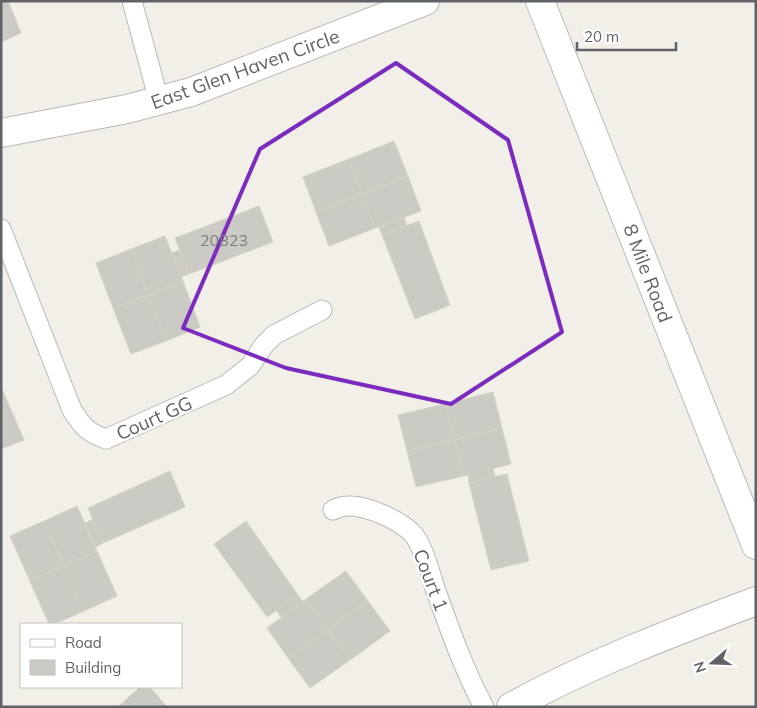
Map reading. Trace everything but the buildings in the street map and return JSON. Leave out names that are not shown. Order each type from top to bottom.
[{"type":"street","name":"East Glen Haven Circle","points":[[1,134],[160,101],[200,88],[425,1]]},
{"type":"street","name":"8 Mile Road","points":[[540,1],[756,545]]},
{"type":"street","points":[[511,707],[573,676],[667,634],[756,601]]},
{"type":"lane","points":[[132,1],[160,101]]},
{"type":"lane","name":"Court GG","points":[[1,229],[72,410],[90,433],[106,439],[226,385],[250,366],[264,345],[274,335],[322,310]]},
{"type":"lane","name":"Court 1","points":[[333,510],[348,506],[375,512],[404,526],[414,536],[472,684],[484,707]]},
{"type":"highlighted area","points":[[396,63],[508,140],[562,332],[451,404],[286,368],[183,328],[260,149]]}]
